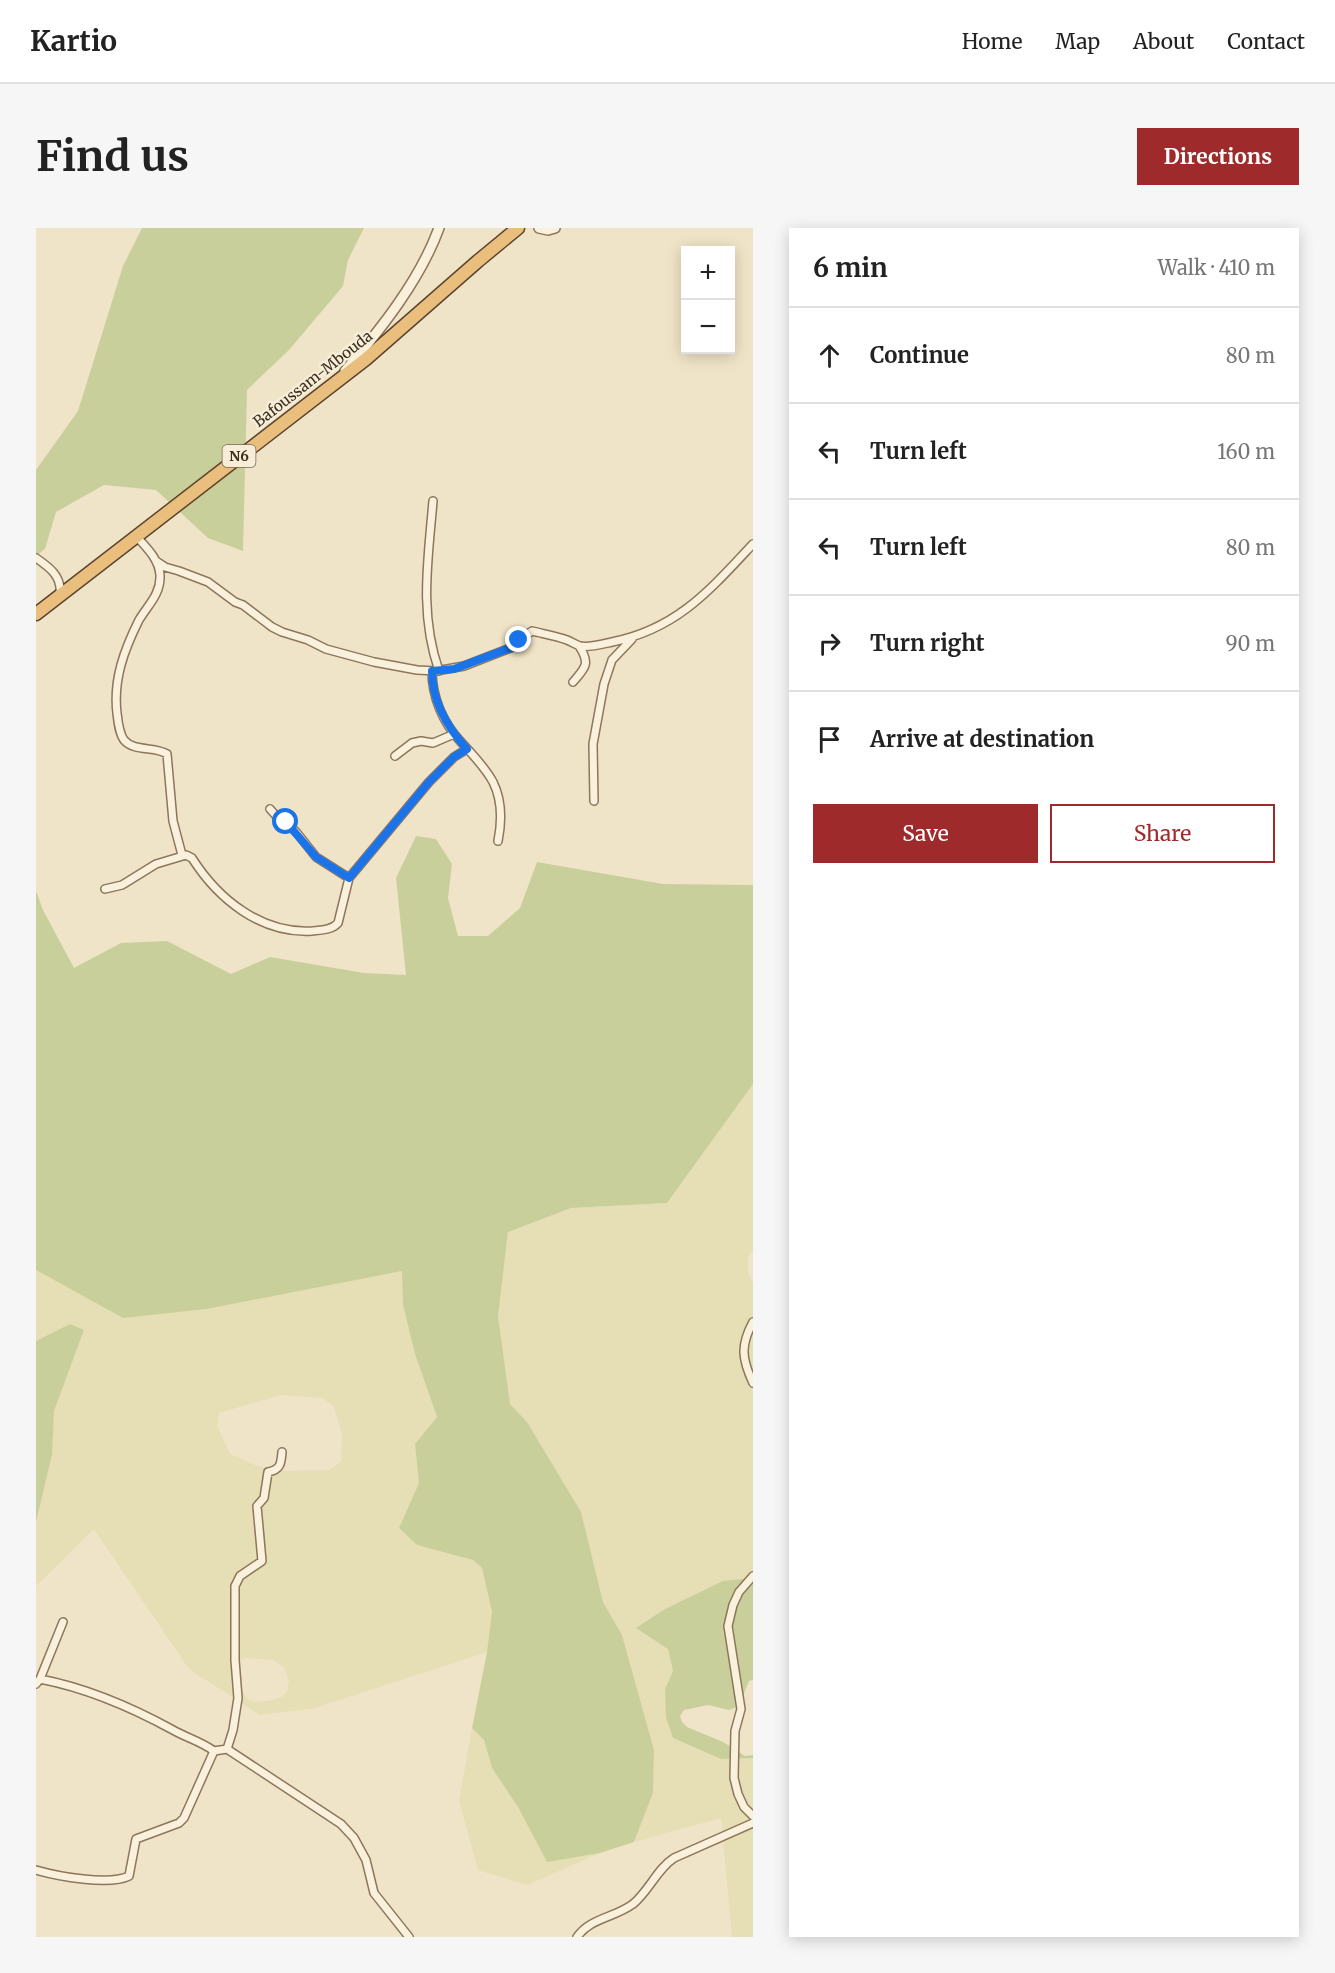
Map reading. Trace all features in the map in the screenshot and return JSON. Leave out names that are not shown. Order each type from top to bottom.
[{"type":"highway","name":"Bafoussam-Mbouda","points":[[36,614],[366,359],[518,228]]},
{"type":"street","points":[[336,381],[382,327],[434,244],[439,228]]},
{"type":"street","points":[[539,228],[548,230],[555,228]]},
{"type":"street","points":[[434,501],[425,584],[435,671],[434,692],[454,734],[493,782],[500,804],[501,824],[498,841]]},
{"type":"street","points":[[136,536],[156,561],[165,567],[208,582],[272,627],[322,648],[384,664],[435,671],[464,666],[513,647],[532,631],[579,646],[609,643],[636,635],[674,619],[717,583],[753,544]]},
{"type":"street","points":[[36,558],[53,570],[61,586],[60,597]]},
{"type":"street","points":[[156,561],[160,573],[157,593],[140,619],[120,663],[116,681],[116,702],[119,724],[125,742],[132,746],[156,749],[167,754],[173,821],[182,855]]},
{"type":"street","points":[[594,801],[593,744],[604,684],[612,660],[636,635]]},
{"type":"street","points":[[573,682],[585,668],[586,661],[579,646]]},
{"type":"street","points":[[395,756],[412,743],[421,741],[433,743],[454,734]]},
{"type":"street","points":[[105,889],[122,885],[156,864],[182,855],[192,858],[215,890],[233,904],[268,924],[297,931],[320,930],[336,926],[349,878],[429,782],[454,757],[467,749]]},
{"type":"street","points":[[270,808],[279,819],[286,822],[297,833],[316,857],[349,878]]},
{"type":"street","points":[[753,1322],[745,1338],[743,1350],[747,1370],[753,1383]]},
{"type":"street","points":[[227,1749],[233,1730],[238,1698],[235,1586],[240,1576],[262,1561],[257,1506],[264,1498],[268,1472],[278,1469],[282,1452]]},
{"type":"street","points":[[753,1576],[739,1592],[728,1626],[741,1709],[735,1731],[734,1778],[741,1801],[753,1816]]},
{"type":"street","points":[[63,1622],[38,1682],[82,1689],[151,1717],[175,1732],[200,1742],[214,1751],[227,1749],[342,1824],[354,1838],[366,1860],[374,1893],[410,1937]]},
{"type":"street","points":[[36,1870],[61,1876],[105,1880],[116,1880],[129,1876],[136,1839],[179,1823],[184,1818],[214,1751]]},
{"type":"street","points":[[577,1937],[590,1923],[613,1916],[633,1903],[647,1891],[670,1861],[753,1823]]},
{"type":"shaded area","points":[[753,1084],[753,1250],[748,1257],[748,1271],[753,1283],[753,1578],[668,1649],[673,1671],[665,1689],[666,1718],[673,1738],[721,1759],[753,1758],[753,1937],[732,1937],[721,1818],[634,1842],[653,1793],[654,1750],[622,1635],[603,1602],[581,1512],[527,1422],[510,1404],[498,1316],[508,1232],[571,1208],[667,1203]]},
{"type":"shaded area","points":[[36,1270],[123,1318],[403,1271],[403,1305],[415,1354],[437,1417],[415,1444],[419,1483],[399,1528],[417,1545],[473,1560],[482,1568],[492,1612],[487,1652],[315,1708],[260,1715],[189,1669],[94,1529],[36,1586],[36,1522],[52,1455],[54,1411],[84,1330],[70,1324],[36,1341]],"holes":[[[281,1395],[323,1398],[334,1407],[342,1434],[341,1462],[329,1470],[274,1471],[230,1454],[217,1426],[219,1413]],[[246,1658],[272,1660],[284,1667],[289,1680],[287,1692],[282,1697],[268,1701],[253,1702],[247,1699],[240,1688],[238,1674],[240,1660]]]},
{"type":"shaded area","points":[[472,1728],[484,1740],[492,1768],[518,1807],[547,1861],[600,1853],[527,1885],[478,1870],[459,1801]]},
{"type":"green space","points":[[142,228],[364,228],[348,260],[343,286],[289,350],[247,390],[243,551],[208,538],[156,490],[104,485],[56,512],[45,549],[36,556],[36,470],[78,411],[123,266]]},
{"type":"green space","points":[[416,836],[436,839],[452,864],[448,898],[458,936],[488,936],[520,908],[537,862],[663,884],[753,885],[753,1084],[667,1203],[571,1208],[508,1232],[498,1316],[510,1404],[527,1422],[581,1512],[603,1602],[622,1635],[654,1750],[653,1793],[634,1842],[600,1853],[547,1862],[518,1807],[492,1768],[484,1740],[472,1728],[487,1652],[492,1612],[482,1568],[473,1560],[417,1545],[399,1528],[419,1483],[415,1444],[437,1417],[415,1354],[403,1305],[402,1271],[206,1309],[123,1318],[36,1270],[36,891],[43,910],[74,968],[121,943],[167,941],[231,974],[270,957],[364,973],[406,975],[396,878]]},
{"type":"green space","points":[[70,1324],[84,1330],[54,1411],[52,1455],[36,1522],[36,1341]]},
{"type":"green space","points":[[753,1578],[753,1680],[749,1681],[740,1703],[735,1708],[729,1710],[708,1705],[684,1710],[680,1716],[687,1727],[723,1742],[745,1756],[753,1755],[753,1758],[721,1759],[673,1738],[666,1718],[665,1689],[673,1671],[668,1649],[636,1628],[665,1609],[723,1581]]},
{"type":"route","points":[[286,822],[316,857],[349,878],[443,766],[467,749],[443,715],[434,692],[432,671],[464,666],[513,647],[519,640]]}]
